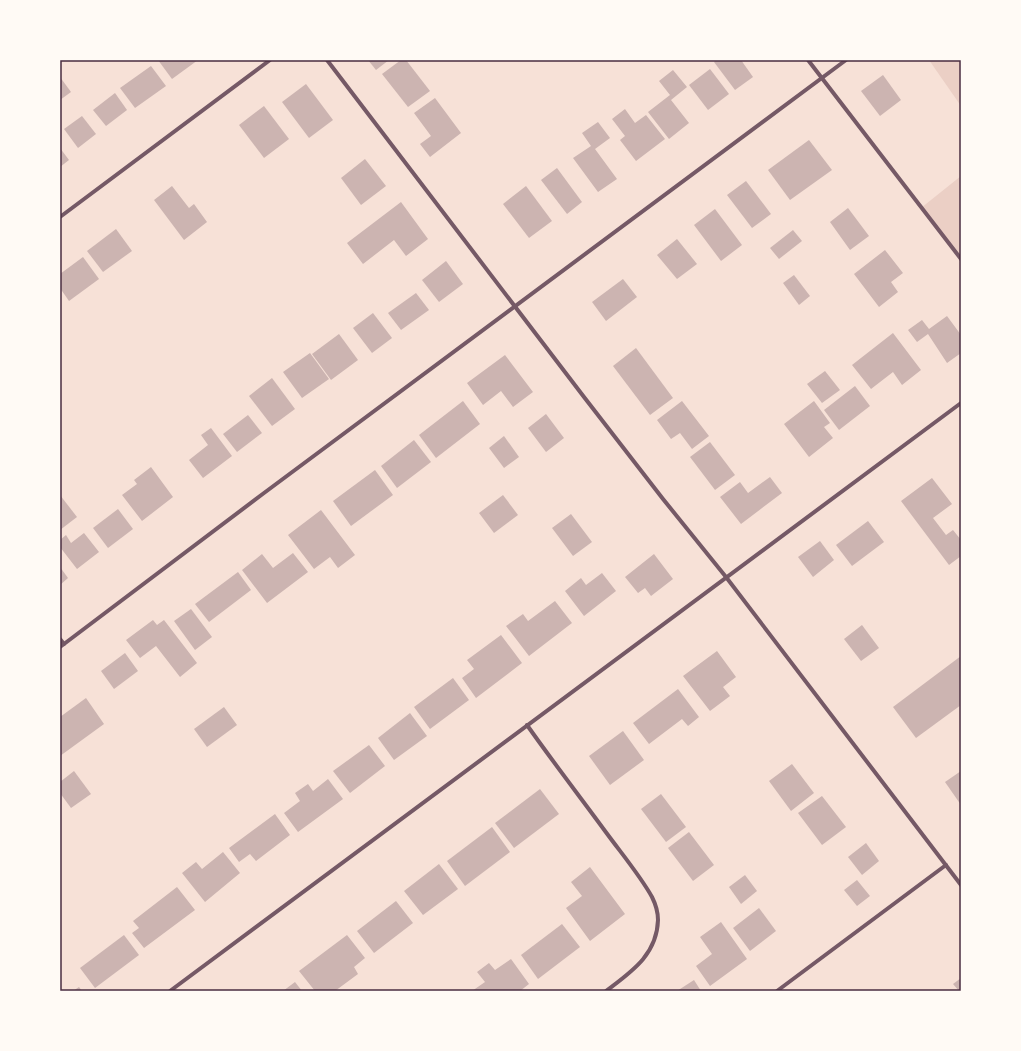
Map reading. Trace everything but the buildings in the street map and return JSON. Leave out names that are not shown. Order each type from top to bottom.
[{"type":"street","points":[[60,218],[270,60]]},
{"type":"street","points":[[327,60],[653,487],[726,577],[961,885]]},
{"type":"street","points":[[808,60],[961,259]]},
{"type":"street","points":[[60,639],[62,646],[846,60]]},
{"type":"street","points":[[170,991],[961,403]]},
{"type":"street","points":[[527,725],[629,863],[651,896],[657,908],[658,921],[656,931],[653,944],[647,956],[636,968],[606,991]]},
{"type":"street","points":[[777,991],[946,865]]},
{"type":"shaded area","points":[[929,60],[961,60],[961,106]]},
{"type":"shaded area","points":[[961,176],[961,261],[921,208]]}]
